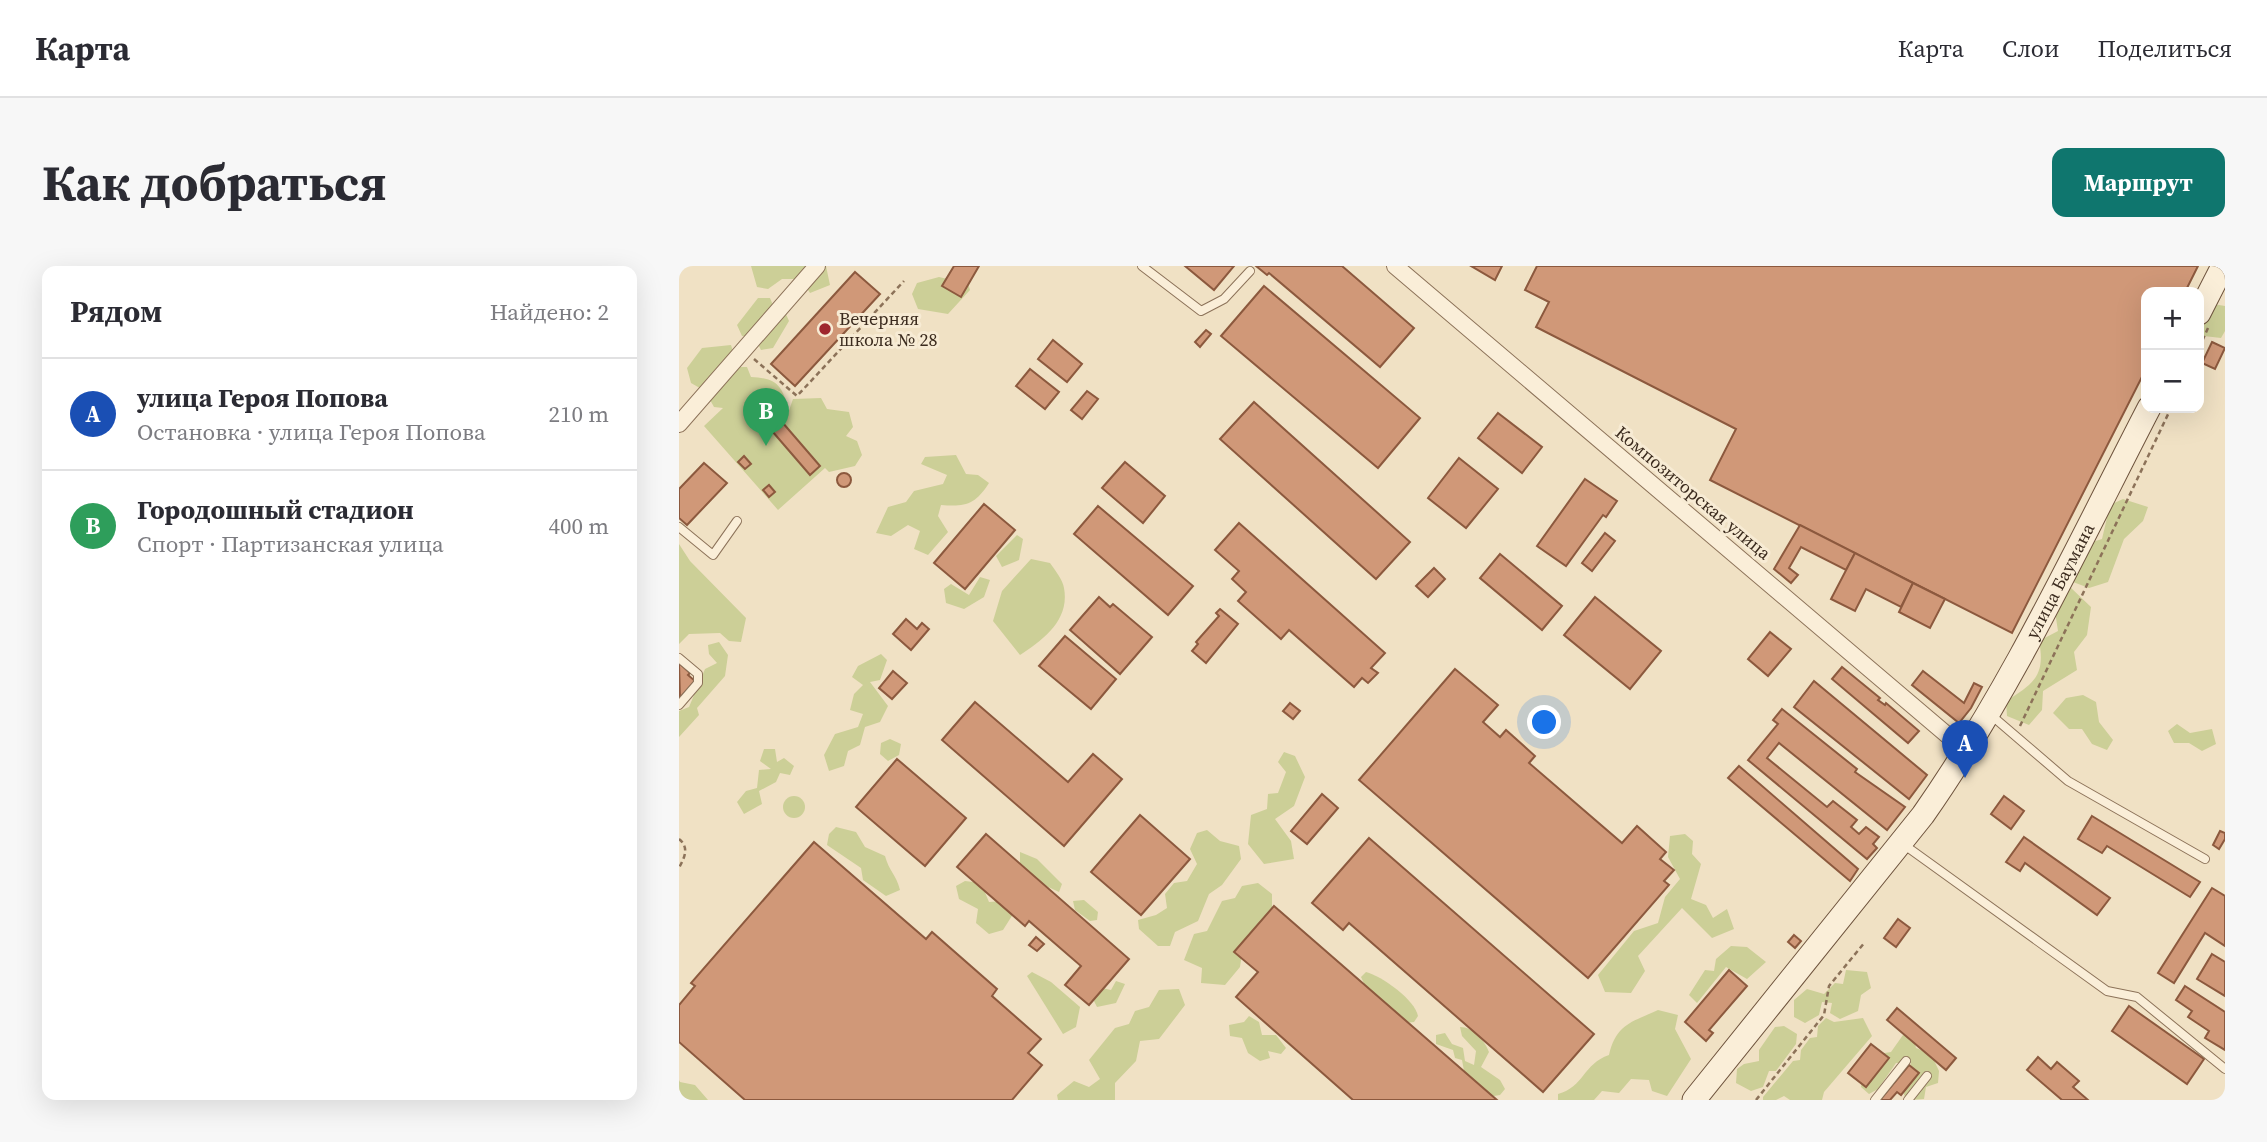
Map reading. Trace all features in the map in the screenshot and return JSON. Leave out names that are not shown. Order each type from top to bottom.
[{"type":"street","points":[[679,424],[817,266]]},
{"type":"street","name":"Композиторская улица","points":[[1395,266],[1966,751]]},
{"type":"street","points":[[2204,303],[2223,266]]},
{"type":"street","name":"улица Баумана","points":[[1694,1100],[1923,815],[1966,751],[2147,413]]},
{"type":"lane","points":[[1142,266],[1201,311],[1224,299],[1250,271]]},
{"type":"lane","points":[[679,527],[713,555],[737,521]]},
{"type":"lane","points":[[679,658],[698,674],[698,683],[679,705]]},
{"type":"lane","points":[[1988,713],[2068,781],[2206,859]]},
{"type":"lane","points":[[1901,842],[2107,991],[2137,996],[2225,1069]]},
{"type":"lane","points":[[1875,1100],[1906,1061]]},
{"type":"lane","points":[[1908,1100],[1927,1076]]},
{"type":"path","points":[[744,350],[797,396],[904,281]]},
{"type":"path","points":[[2015,735],[2169,413]]},
{"type":"path","points":[[679,839],[686,850],[679,868]]},
{"type":"path","points":[[1756,1100],[1824,1015],[1829,986],[1865,942]]},
{"type":"green space","points":[[751,266],[826,266],[830,285],[810,293],[801,279],[782,279],[768,289],[757,287]]},
{"type":"green space","points":[[965,274],[970,290],[948,314],[918,309],[912,294],[917,283],[939,277],[952,280]]},
{"type":"green space","points":[[758,298],[770,298],[775,310],[785,312],[789,321],[773,348],[761,350],[754,336],[742,336],[737,325]]},
{"type":"green space","points":[[2213,304],[2225,306],[2225,331],[2221,338],[2204,336],[2204,316]]},
{"type":"green space","points":[[731,345],[738,367],[747,367],[751,377],[769,380],[781,389],[786,401],[778,410],[786,419],[793,399],[821,398],[827,409],[849,412],[853,427],[846,436],[857,441],[862,455],[855,466],[829,472],[825,468],[778,510],[704,426],[723,408],[714,407],[705,391],[691,383],[687,368],[702,348]]},
{"type":"green space","points":[[956,455],[966,474],[978,475],[989,483],[979,496],[969,503],[957,506],[941,505],[938,516],[948,532],[928,555],[914,549],[920,531],[908,525],[891,536],[876,533],[888,507],[906,502],[914,491],[943,484],[947,475],[921,464],[925,457]]},
{"type":"green space","points":[[2123,499],[2148,507],[2143,521],[2124,539],[2108,582],[2089,588],[2065,579],[2089,543],[2102,539],[2110,505]]},
{"type":"green space","points":[[1017,535],[1023,539],[1019,560],[1002,567],[996,556]]},
{"type":"green space","points":[[679,544],[690,561],[746,618],[741,642],[729,641],[720,633],[689,634],[679,644]]},
{"type":"green space","points":[[1031,559],[1050,563],[1062,582],[1065,599],[1063,610],[1053,628],[1020,655],[993,621],[1002,591]]},
{"type":"green space","points":[[980,577],[990,580],[984,597],[964,609],[946,603],[944,589],[951,584],[969,595]]},
{"type":"green space","points":[[2069,586],[2091,607],[2087,635],[2074,652],[2077,670],[2043,691],[2042,710],[2029,725],[2007,716],[2006,701],[2030,684],[2039,671],[2039,641],[2058,631],[2054,605]]},
{"type":"green space","points":[[719,642],[728,655],[725,676],[697,708],[699,715],[679,737],[679,711],[689,707],[705,669],[717,663],[709,654],[708,645]]},
{"type":"green space","points":[[881,654],[887,660],[880,680],[870,682],[888,706],[880,722],[865,727],[860,745],[848,751],[844,766],[829,771],[824,755],[835,734],[858,727],[863,714],[850,710],[854,694],[863,685],[852,677],[858,666]]},
{"type":"green space","points":[[2083,695],[2096,702],[2099,722],[2113,740],[2107,750],[2092,744],[2082,729],[2069,729],[2053,713],[2066,698]]},
{"type":"green space","points":[[2177,724],[2190,733],[2212,729],[2216,744],[2202,751],[2189,743],[2174,743],[2168,731]]},
{"type":"green space","points":[[890,739],[901,744],[899,755],[888,761],[880,754],[881,743]]},
{"type":"green space","points":[[764,749],[775,749],[777,762],[784,758],[794,766],[790,775],[780,773],[776,782],[759,791],[762,804],[744,814],[737,802],[746,791],[757,788],[759,770],[771,769],[760,761]]},
{"type":"green space","points":[[1284,752],[1295,756],[1305,777],[1294,806],[1275,819],[1291,841],[1294,859],[1264,864],[1248,844],[1251,815],[1267,809],[1268,794],[1278,793],[1286,772],[1278,762]]},
{"type":"green space","points":[[794,796],[802,799],[805,807],[802,815],[794,818],[786,815],[783,807],[786,799]]},
{"type":"green space","points":[[836,827],[856,832],[865,847],[885,856],[900,890],[886,896],[863,880],[861,868],[827,845],[829,834]]},
{"type":"green space","points":[[1207,830],[1220,841],[1239,846],[1241,859],[1222,885],[1209,894],[1198,921],[1175,932],[1170,946],[1158,946],[1139,929],[1138,920],[1156,915],[1167,908],[1165,894],[1174,883],[1187,881],[1197,864],[1190,849],[1197,833]]},
{"type":"green space","points":[[1685,834],[1693,841],[1692,854],[1701,864],[1691,899],[1706,905],[1713,918],[1727,909],[1734,929],[1712,938],[1682,908],[1638,956],[1645,971],[1631,993],[1605,992],[1598,975],[1634,931],[1658,923],[1665,897],[1680,879],[1668,857],[1670,836]]},
{"type":"green space","points":[[1020,852],[1037,859],[1062,884],[1059,892],[1031,879],[1020,866]]},
{"type":"green space","points":[[965,881],[981,883],[989,902],[1003,901],[1015,911],[1003,930],[989,934],[976,923],[978,909],[959,899],[956,886]]},
{"type":"green space","points":[[1258,883],[1272,894],[1272,924],[1243,947],[1240,967],[1225,985],[1201,983],[1202,968],[1184,960],[1194,934],[1207,931],[1222,901],[1235,898],[1242,886]]},
{"type":"green space","points":[[1084,900],[1098,912],[1097,920],[1090,921],[1075,910],[1073,901]]},
{"type":"green space","points":[[1731,946],[1747,947],[1766,962],[1747,979],[1726,967],[1697,1003],[1689,995],[1705,970],[1714,971],[1716,959]]},
{"type":"green space","points":[[1846,970],[1867,972],[1871,988],[1861,995],[1858,1011],[1840,1019],[1830,1013],[1832,1003],[1822,1002],[1819,1015],[1805,1023],[1794,1017],[1794,1000],[1807,989],[1824,994],[1835,983],[1843,984]]},
{"type":"green space","points":[[1032,972],[1051,982],[1080,1007],[1076,1027],[1063,1034],[1027,976]]},
{"type":"green space","points":[[1366,972],[1389,983],[1411,1003],[1418,1016],[1414,1022],[1405,1023],[1367,990],[1361,977]]},
{"type":"green space","points":[[1116,981],[1125,984],[1116,1003],[1097,1007],[1091,995],[1102,988],[1111,990]]},
{"type":"green space","points":[[1179,989],[1185,1005],[1159,1039],[1140,1041],[1136,1061],[1115,1083],[1115,1100],[1058,1100],[1057,1095],[1074,1081],[1089,1087],[1100,1079],[1089,1060],[1115,1028],[1129,1024],[1135,1011],[1149,1007],[1159,990]]},
{"type":"green space","points":[[1658,1010],[1678,1015],[1675,1029],[1691,1059],[1667,1096],[1652,1091],[1649,1080],[1631,1079],[1619,1093],[1602,1091],[1594,1100],[1558,1100],[1558,1094],[1567,1091],[1594,1064],[1609,1055],[1616,1037],[1626,1025]]},
{"type":"green space","points":[[1249,1016],[1259,1022],[1262,1035],[1276,1035],[1286,1048],[1281,1054],[1268,1051],[1270,1058],[1260,1061],[1248,1053],[1242,1038],[1230,1036],[1229,1025],[1244,1022]]},
{"type":"green space","points":[[1826,1018],[1834,1022],[1863,1018],[1872,1036],[1824,1092],[1822,1100],[1790,1100],[1784,1096],[1776,1100],[1763,1100],[1793,1061],[1800,1060],[1801,1050],[1810,1038],[1817,1037],[1818,1026]]},
{"type":"green space","points":[[1784,1026],[1797,1034],[1796,1044],[1776,1071],[1769,1071],[1763,1087],[1751,1091],[1736,1083],[1737,1069],[1744,1064],[1759,1061],[1759,1050],[1775,1027]]},
{"type":"green space","points":[[1460,1027],[1474,1032],[1485,1043],[1489,1052],[1481,1067],[1500,1080],[1505,1089],[1500,1095],[1488,1097],[1465,1076],[1462,1060],[1455,1058],[1453,1050],[1436,1044],[1436,1035],[1445,1033],[1452,1044],[1463,1048],[1465,1061],[1474,1065],[1476,1051],[1462,1036]]},
{"type":"green space","points":[[1903,1035],[1913,1036],[1916,1048],[1931,1054],[1939,1071],[1938,1083],[1926,1087],[1924,1099],[1909,1100],[1904,1095],[1911,1063],[1896,1063],[1878,1089],[1869,1094],[1861,1087],[1864,1067],[1872,1055],[1891,1052]]},
{"type":"green space","points":[[679,1080],[695,1085],[708,1100],[679,1100]]},
{"type":"building","points":[[954,266],[979,266],[961,297],[942,286]]},
{"type":"building","points":[[1185,266],[1234,266],[1214,290]]},
{"type":"building","points":[[1256,266],[1342,266],[1414,328],[1380,367],[1269,273],[1267,275]]},
{"type":"building","points":[[1471,266],[1502,266],[1495,280]]},
{"type":"building","points":[[1537,266],[2198,266],[2188,287],[2141,287],[2141,379],[2012,633],[1710,480],[1736,429],[1536,327],[1549,302],[1525,290]]},
{"type":"building","name":"Вечерняя школа № 28","points":[[855,272],[880,294],[795,386],[771,364]]},
{"type":"building","points":[[1264,286],[1420,418],[1378,468],[1221,336]]},
{"type":"building","points":[[1206,330],[1211,334],[1200,347],[1195,342]]},
{"type":"building","points":[[1053,340],[1082,364],[1067,382],[1038,359]]},
{"type":"building","points":[[2212,342],[2225,348],[2215,369],[2204,364]]},
{"type":"building","points":[[1030,369],[1059,392],[1045,409],[1016,386]]},
{"type":"building","points":[[1087,391],[1098,399],[1082,419],[1071,410]]},
{"type":"building","points":[[1254,402],[1410,542],[1376,579],[1220,439]]},
{"type":"building","points":[[1498,413],[1542,447],[1522,473],[1478,438]]},
{"type":"building","points":[[776,415],[820,466],[810,475],[766,424]]},
{"type":"building","points":[[744,456],[751,464],[745,469],[738,462]]},
{"type":"building","points":[[1459,458],[1498,489],[1466,528],[1428,498]]},
{"type":"building","points":[[1125,462],[1165,496],[1143,523],[1102,488]]},
{"type":"building","points":[[704,463],[727,483],[687,525],[679,518],[679,489]]},
{"type":"building","points":[[844,473],[849,475],[849,485],[844,487],[839,485],[837,480],[839,475]]},
{"type":"building","points":[[1585,479],[1617,501],[1606,517],[1603,515],[1566,566],[1537,546]]},
{"type":"building","points":[[769,485],[775,492],[769,497],[763,490]]},
{"type":"building","points":[[984,504],[1015,530],[965,589],[934,563]]},
{"type":"building","points":[[1098,506],[1193,586],[1168,615],[1074,534]]},
{"type":"building","points":[[1239,523],[1385,653],[1371,668],[1378,673],[1368,683],[1362,678],[1354,687],[1289,630],[1281,639],[1238,601],[1246,592],[1232,579],[1239,571],[1215,550]]},
{"type":"building","points":[[1800,525],[1855,553],[1846,570],[1801,547],[1789,568],[1798,575],[1791,583],[1774,569]]},
{"type":"building","points":[[1605,533],[1615,541],[1592,571],[1582,563]]},
{"type":"building","points":[[1855,553],[1913,583],[1901,607],[1866,589],[1855,611],[1831,599]]},
{"type":"building","points":[[1500,554],[1562,606],[1542,630],[1480,578]]},
{"type":"building","points":[[1434,568],[1445,579],[1428,597],[1416,586]]},
{"type":"building","points":[[1913,583],[1945,599],[1930,628],[1899,612]]},
{"type":"building","points":[[1099,597],[1110,607],[1113,604],[1152,637],[1120,674],[1070,630]]},
{"type":"building","points":[[1595,597],[1661,651],[1630,689],[1564,635]]},
{"type":"building","points":[[1220,609],[1238,624],[1206,663],[1192,651],[1198,644],[1196,642],[1219,616],[1216,613]]},
{"type":"building","points":[[906,619],[917,629],[922,623],[929,629],[911,650],[893,634]]},
{"type":"building","points":[[1770,632],[1791,649],[1768,676],[1748,659]]},
{"type":"building","points":[[1065,636],[1116,679],[1091,709],[1039,666]]},
{"type":"building","points":[[679,663],[695,681],[680,698]]},
{"type":"building","points":[[1842,667],[1880,698],[1878,700],[1885,705],[1886,703],[1919,731],[1908,743],[1832,679]]},
{"type":"building","points":[[1455,669],[1498,705],[1483,722],[1500,737],[1506,730],[1535,756],[1529,763],[1622,843],[1637,826],[1666,852],[1660,859],[1674,870],[1664,881],[1669,885],[1588,978],[1359,780]]},
{"type":"building","points":[[893,671],[907,683],[892,699],[879,688]]},
{"type":"building","points":[[1923,671],[1964,703],[1974,683],[1982,687],[1959,723],[1912,685]]},
{"type":"building","points":[[1814,681],[1927,775],[1909,799],[1794,707]]},
{"type":"building","points":[[975,702],[1068,782],[1093,754],[1122,779],[1064,846],[942,740]]},
{"type":"building","points":[[1290,703],[1300,711],[1293,719],[1283,711]]},
{"type":"building","points":[[1782,709],[1857,769],[1855,772],[1905,807],[1887,830],[1779,743],[1767,758],[1827,807],[1833,801],[1857,820],[1851,827],[1859,834],[1866,827],[1879,837],[1873,844],[1877,848],[1867,859],[1748,760],[1778,724],[1773,720]]},
{"type":"building","points":[[897,759],[966,818],[925,866],[856,807]]},
{"type":"building","points":[[1739,766],[1858,869],[1850,881],[1728,778]]},
{"type":"building","points":[[1322,794],[1338,808],[1307,844],[1291,831]]},
{"type":"building","points":[[2004,796],[2024,811],[2011,829],[1991,814]]},
{"type":"building","points":[[1140,815],[1190,859],[1141,915],[1091,872]]},
{"type":"building","points":[[2092,816],[2200,882],[2190,897],[2107,846],[2102,853],[2078,839]]},
{"type":"building","points":[[2220,831],[2225,833],[2225,839],[2219,849],[2213,845]]},
{"type":"building","points":[[986,834],[1129,959],[1089,1005],[1065,985],[1081,966],[1029,921],[1025,926],[957,867]]},
{"type":"building","points":[[2024,837],[2110,898],[2097,915],[2025,863],[2020,871],[2006,862]]},
{"type":"building","points":[[1369,838],[1594,1034],[1543,1092],[1349,923],[1343,930],[1312,903]]},
{"type":"building","points":[[814,842],[926,939],[932,932],[997,989],[992,996],[1041,1039],[1028,1053],[1042,1065],[1012,1100],[745,1100],[679,1042],[679,1005],[695,986],[691,983]]},
{"type":"building","points":[[2212,888],[2225,896],[2225,946],[2205,933],[2174,983],[2158,973]]},
{"type":"building","points":[[1274,906],[1497,1100],[1353,1100],[1236,997],[1258,972],[1234,952]]},
{"type":"building","points":[[1898,919],[1910,928],[1896,947],[1884,938]]},
{"type":"building","points":[[1794,935],[1801,941],[1795,948],[1788,942]]},
{"type":"building","points":[[1036,937],[1044,944],[1037,951],[1029,945]]},
{"type":"building","points":[[2212,954],[2225,962],[2225,996],[2197,979]]},
{"type":"building","points":[[1729,970],[1747,986],[1709,1030],[1713,1033],[1706,1041],[1685,1022]]},
{"type":"building","points":[[2185,986],[2225,1012],[2225,1050],[2205,1038],[2209,1031],[2188,1017],[2192,1011],[2176,1000]]},
{"type":"building","points":[[2129,1006],[2204,1059],[2187,1084],[2112,1031]]},
{"type":"building","points":[[1897,1008],[1956,1058],[1946,1070],[1887,1020]]},
{"type":"building","points":[[1871,1044],[1889,1058],[1866,1087],[1848,1073]]},
{"type":"building","points":[[2038,1057],[2051,1069],[2057,1062],[2079,1081],[2073,1087],[2088,1100],[2062,1100],[2027,1070]]},
{"type":"building","points":[[1909,1065],[1919,1073],[1901,1095],[1897,1092],[1890,1100],[1880,1100]]},
{"type":"place","name":"Вечерняя школа № 28","points":[[825,329]]},
{"type":"place","name":"Городошный стадион","points":[[766,446]]},
{"type":"place","name":"улица Героя Попова","points":[[1965,778]]}]
